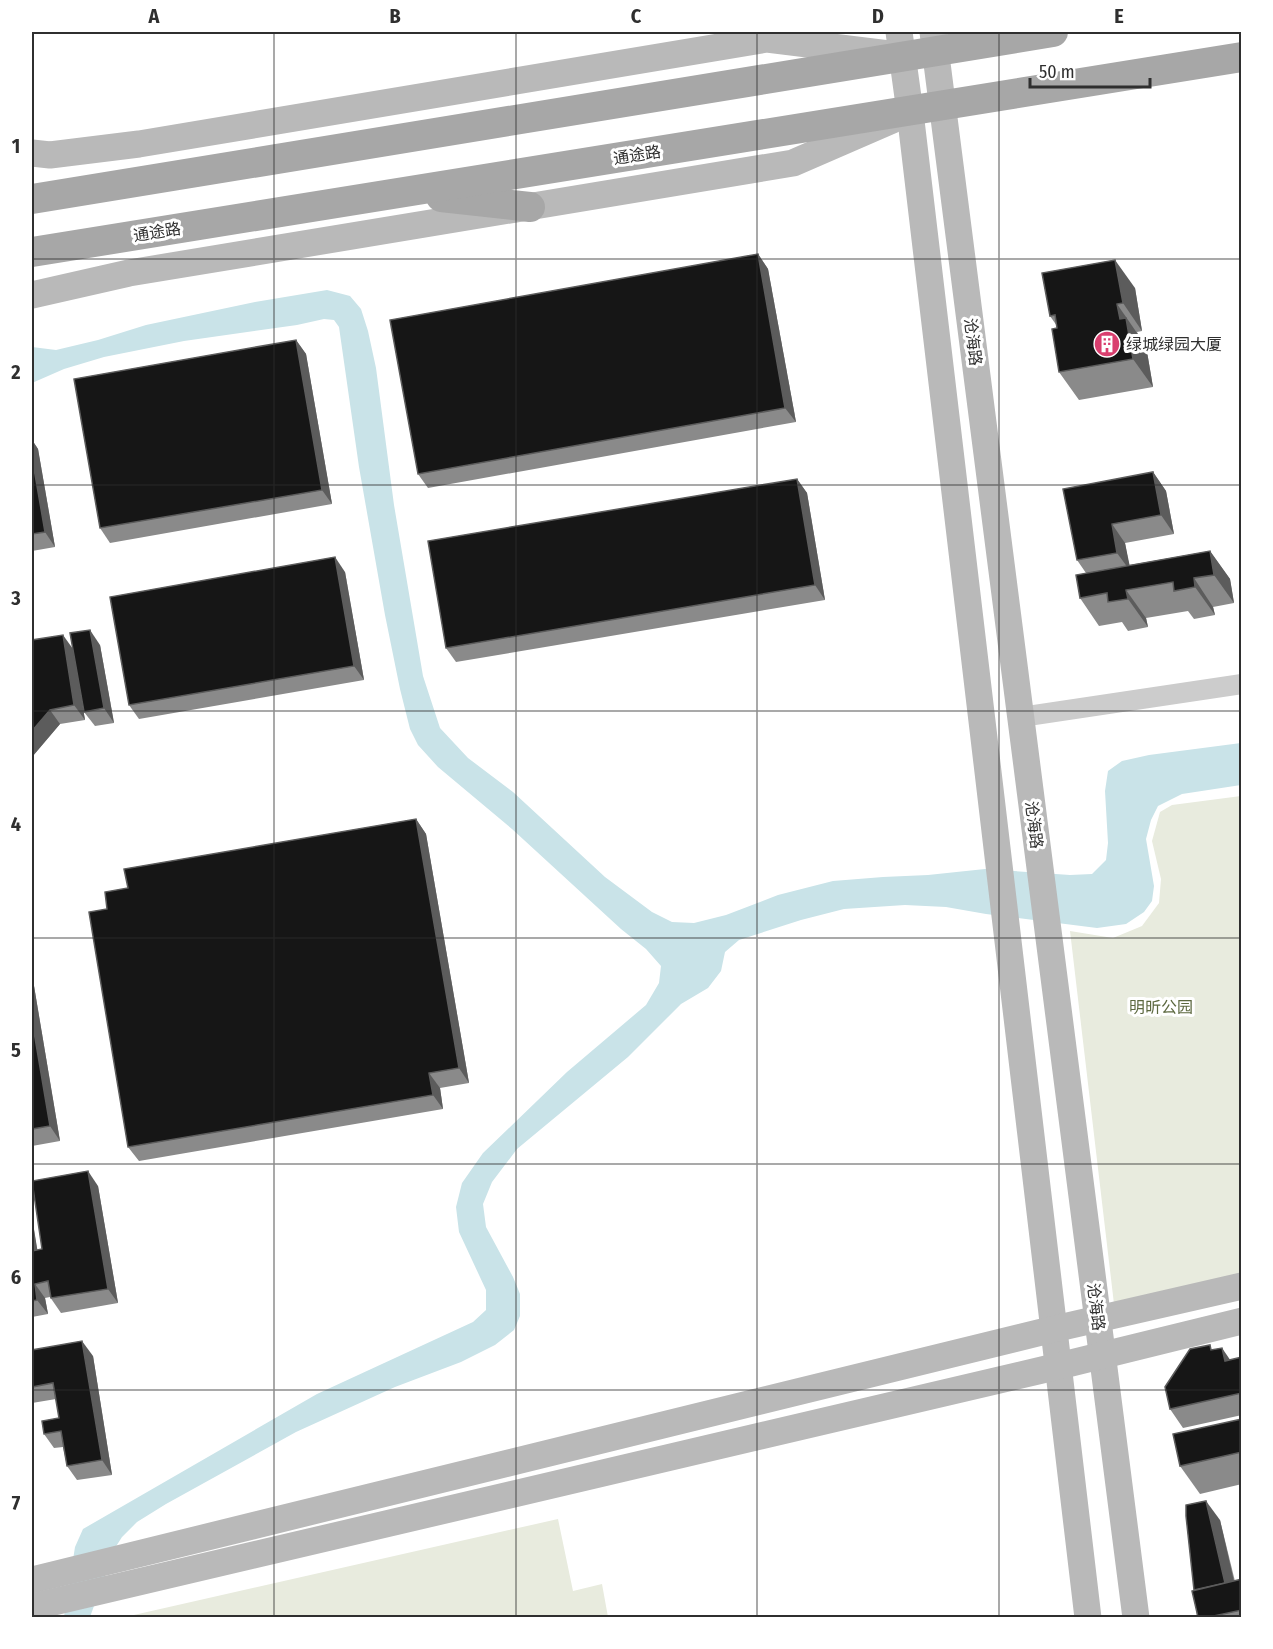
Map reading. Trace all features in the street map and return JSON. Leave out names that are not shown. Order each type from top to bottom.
[{"type":"main road","points":[[32,199],[900,44],[1053,32]]},
{"type":"main road","points":[[32,153],[50,155],[139,144],[766,39],[900,44]]},
{"type":"main road","name":"沧海路","points":[[935,41],[1136,1617]]},
{"type":"main road","points":[[900,44],[910,112],[1088,1617]]},
{"type":"main road","name":"通途路","points":[[32,252],[1242,57]]},
{"type":"main road","points":[[32,295],[129,273],[793,163],[910,112]]},
{"type":"main road","points":[[402,193],[530,207]]},
{"type":"main road","points":[[32,1580],[1054,1329],[1242,1286]]},
{"type":"main road","points":[[32,1607],[1102,1356],[1242,1321]]},
{"type":"street","points":[[1021,717],[1242,684]]},
{"type":"green space","name":"明昕公园","points":[[1241,796],[1241,1274],[1114,1304],[1070,931],[1113,938],[1142,926],[1159,903],[1161,879],[1152,841],[1160,812],[1172,805]]},
{"type":"green space","points":[[558,1519],[573,1591],[602,1584],[608,1617],[125,1617]]},
{"type":"water","points":[[327,290],[350,296],[361,309],[368,331],[376,368],[394,505],[423,676],[440,728],[468,758],[513,792],[605,877],[652,912],[672,922],[694,923],[726,915],[778,895],[833,881],[985,869],[1070,875],[1092,874],[1106,860],[1108,843],[1105,791],[1108,771],[1122,761],[1149,755],[1241,743],[1241,785],[1182,794],[1158,806],[1146,839],[1154,886],[1152,901],[1144,912],[1126,924],[1097,928],[946,907],[905,905],[844,909],[739,940],[725,952],[721,971],[708,988],[681,1004],[628,1057],[517,1149],[492,1182],[483,1204],[486,1227],[520,1294],[520,1316],[514,1330],[495,1345],[461,1362],[395,1387],[296,1432],[137,1522],[115,1548],[90,1617],[64,1617],[75,1547],[83,1529],[317,1394],[473,1322],[486,1310],[486,1290],[459,1232],[456,1207],[462,1183],[483,1153],[567,1072],[646,1005],[659,983],[661,966],[646,949],[512,829],[438,767],[418,745],[410,729],[385,615],[359,467],[339,327],[334,320],[324,319],[184,341],[104,357],[64,369],[32,383],[32,347],[56,350],[146,325],[255,302]]},
{"type":"building","points":[[758,254],[785,408],[418,474],[390,320]]},
{"type":"building","points":[[1115,260],[1123,303],[1117,304],[1120,319],[1126,318],[1133,359],[1059,372],[1052,329],[1057,328],[1055,315],[1050,316],[1042,273]]},
{"type":"building","points":[[296,340],[322,490],[100,528],[74,379]]},
{"type":"building","points":[[32,457],[45,532],[32,534]]},
{"type":"building","points":[[1153,472],[1161,515],[1112,524],[1117,553],[1077,560],[1063,489]]},
{"type":"building","points":[[797,479],[815,585],[446,648],[428,541]]},
{"type":"building","points":[[1210,551],[1214,575],[1194,578],[1195,587],[1174,591],[1173,582],[1126,590],[1128,599],[1108,602],[1107,593],[1080,598],[1076,575]]},
{"type":"building","points":[[335,557],[354,666],[129,705],[110,597]]},
{"type":"building","points":[[90,630],[104,708],[84,712],[70,633]]},
{"type":"building","points":[[63,635],[74,705],[50,710],[32,731],[32,640]]},
{"type":"building","points":[[416,819],[459,1068],[429,1073],[433,1095],[128,1147],[89,912],[107,909],[105,892],[128,888],[124,869]]},
{"type":"building","points":[[32,1020],[50,1126],[32,1129]]},
{"type":"building","points":[[88,1171],[108,1289],[51,1298],[48,1281],[35,1284],[37,1300],[32,1301],[32,1251],[42,1249],[32,1181]]},
{"type":"building","points":[[82,1341],[102,1460],[67,1466],[61,1431],[44,1434],[42,1421],[59,1418],[53,1383],[32,1387],[32,1350]]},
{"type":"building","points":[[1210,1345],[1211,1350],[1222,1348],[1225,1361],[1242,1357],[1242,1393],[1170,1409],[1165,1387],[1190,1349]]},
{"type":"building","points":[[1242,1419],[1242,1452],[1180,1466],[1173,1434]]},
{"type":"building","points":[[1206,1501],[1225,1583],[1194,1590],[1186,1505]]},
{"type":"building","points":[[1242,1579],[1242,1610],[1198,1617],[1192,1591]]},
{"type":"place","name":"绿城绿园大厦","points":[[1107,344]]}]
